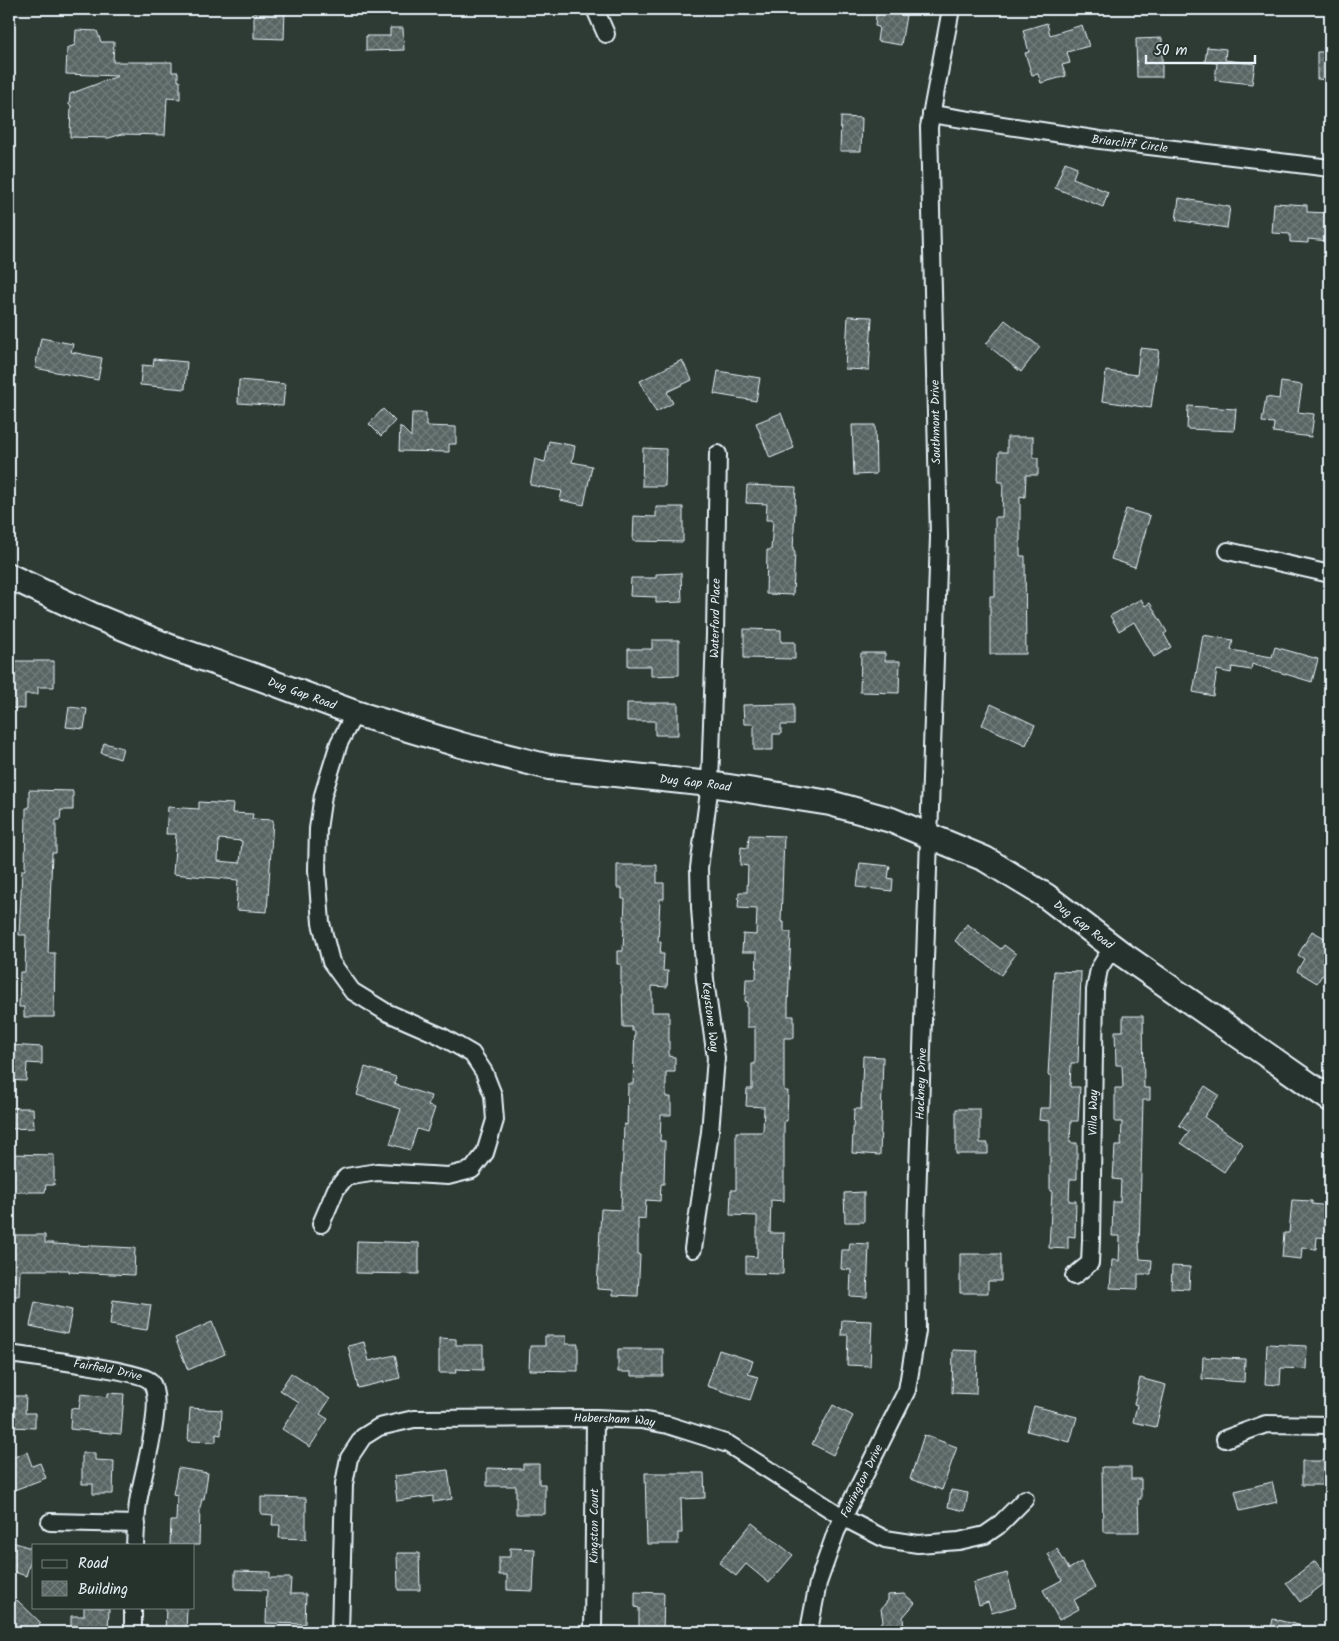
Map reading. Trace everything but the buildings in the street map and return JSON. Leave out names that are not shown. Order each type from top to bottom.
[{"type":"street","points":[[595,9],[606,34]]},
{"type":"street","name":"Southmont Drive","points":[[929,837],[938,537],[929,127],[950,9]]},
{"type":"street","name":"Briarcliff Circle","points":[[931,114],[1100,140],[1330,168]]},
{"type":"street","name":"Waterford Place","points":[[710,784],[716,634],[718,454]]},
{"type":"street","points":[[1228,551],[1330,574]]},
{"type":"street","name":"Dug Gap Road","points":[[9,576],[92,615],[170,647],[355,712],[461,745],[549,768],[710,784],[830,803],[891,820],[985,859],[1046,896],[1113,946],[1330,1099]]},
{"type":"street","points":[[321,1224],[336,1190],[346,1177],[377,1172],[448,1176],[472,1170],[485,1153],[495,1120],[493,1094],[484,1072],[472,1054],[441,1036],[386,1012],[352,991],[331,962],[321,923],[317,870],[318,829],[323,795],[338,743],[355,712]]},
{"type":"street","name":"Keystone Way","points":[[693,1249],[710,1132],[716,1058],[705,980],[698,868],[710,784]]},
{"type":"street","name":"Hackney Drive","points":[[917,1331],[916,1231],[929,837]]},
{"type":"street","name":"Villa Way","points":[[1074,1276],[1090,1263],[1092,1240],[1095,990],[1099,969],[1113,946]]},
{"type":"street","name":"Fairington Drive","points":[[811,1632],[810,1626],[818,1584],[836,1532],[907,1390],[917,1331]]},
{"type":"street","name":"Fairfield Drive","points":[[9,1354],[140,1375],[149,1380],[155,1390],[156,1412],[138,1502],[135,1544]]},
{"type":"street","name":"Habersham Way","points":[[340,1632],[344,1484],[349,1458],[363,1436],[379,1427],[414,1419],[595,1418],[640,1420],[668,1425],[728,1444],[844,1518],[886,1539],[918,1544],[959,1541],[985,1535],[998,1526],[1025,1499]]},
{"type":"street","name":"Kingston Court","points":[[593,1632],[595,1418]]},
{"type":"street","points":[[1225,1439],[1266,1424],[1330,1425]]},
{"type":"street","points":[[50,1522],[137,1524]]},
{"type":"street","points":[[133,1608],[133,1632]]}]
